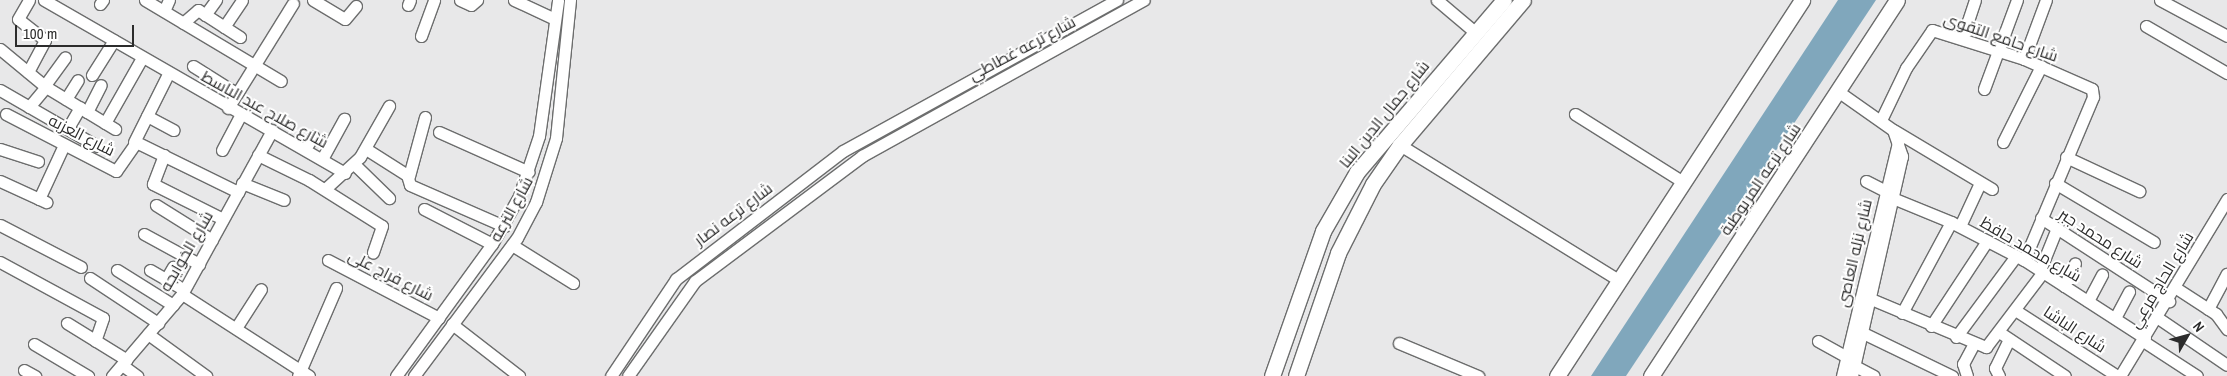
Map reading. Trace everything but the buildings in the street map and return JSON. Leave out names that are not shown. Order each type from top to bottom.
[{"type":"main road","name":"شارع جمال الدين البنا","points":[[1272,376],[1323,231],[1352,180],[1404,112],[1504,0]]},
{"type":"main road","name":"شارع جمال الدين البنا","points":[[1296,376],[1341,244],[1357,211],[1400,145],[1524,0]]},
{"type":"main road","points":[[1556,376],[1620,281],[1802,0]]},
{"type":"main road","name":"شارع ترعه المريوطية","points":[[1651,376],[1839,92],[1897,0]]},
{"type":"street","points":[[28,72],[45,39],[18,21],[29,0]]},
{"type":"street","name":"شارع صلاح عبد الباسط","points":[[44,0],[114,40],[168,74],[272,130],[345,173]]},
{"type":"street","points":[[145,0],[281,81]]},
{"type":"street","points":[[164,11],[169,0]]},
{"type":"street","points":[[205,15],[216,0]]},
{"type":"street","points":[[224,27],[242,0]]},
{"type":"street","points":[[313,0],[345,19],[356,6]]},
{"type":"street","points":[[421,36],[434,0]]},
{"type":"street","points":[[460,0],[471,5],[477,0]]},
{"type":"street","points":[[514,0],[555,19]]},
{"type":"street","name":"شارع الترعه","points":[[396,376],[504,226],[529,172],[539,136],[558,0]]},
{"type":"street","name":"شارع الترعه","points":[[414,376],[512,245],[547,174],[561,102],[570,0]]},
{"type":"street","name":"شارع ترعه غطاطي","points":[[908,112],[1117,0]]},
{"type":"street","name":"شارع ترعه غطاطي","points":[[915,124],[1144,0]]},
{"type":"street","points":[[1437,0],[1476,33]]},
{"type":"street","points":[[1962,39],[1976,0]]},
{"type":"street","points":[[1984,89],[2017,0]]},
{"type":"street","points":[[2024,59],[2046,0]]},
{"type":"street","points":[[2160,0],[2227,36]]},
{"type":"street","points":[[228,108],[293,3]]},
{"type":"street","points":[[183,23],[195,10],[240,37]]},
{"type":"street","points":[[2146,26],[2227,73]]},
{"type":"street","name":"شارع جامع التقوى","points":[[1881,120],[1924,37],[1932,30],[2000,50],[2089,86],[2093,97],[2066,157]]},
{"type":"street","points":[[92,75],[114,40]]},
{"type":"street","points":[[0,49],[45,86],[115,129]]},
{"type":"street","points":[[29,107],[65,58]]},
{"type":"street","points":[[104,122],[142,58]]},
{"type":"street","points":[[193,66],[236,93]]},
{"type":"street","points":[[2003,142],[2041,66]]},
{"type":"street","points":[[134,142],[168,74]]},
{"type":"street","points":[[66,100],[78,80]]},
{"type":"street","points":[[68,128],[101,85]]},
{"type":"street","points":[[0,90],[97,146]]},
{"type":"street","points":[[1839,92],[1881,120],[1896,134],[1992,189]]},
{"type":"street","points":[[324,189],[345,173],[366,149],[388,106]]},
{"type":"street","name":"شارع ترعه نصار","points":[[611,376],[676,279],[812,175],[908,112]]},
{"type":"street","name":"شارع العزبه","points":[[6,114],[116,171],[134,142],[240,187],[284,200]]},
{"type":"street","points":[[222,150],[241,114]]},
{"type":"street","points":[[1575,114],[1683,182]]},
{"type":"street","points":[[147,116],[173,130]]},
{"type":"street","points":[[425,117],[409,176],[410,185],[504,226]]},
{"type":"street","points":[[322,160],[344,119]]},
{"type":"street","name":"شارع ترعه نصار","points":[[628,376],[695,281],[821,187],[915,124]]},
{"type":"street","name":"شارع الخوايجه","points":[[113,376],[183,292],[272,130]]},
{"type":"street","points":[[439,132],[529,172]]},
{"type":"street","name":"شارع نزله العاصى","points":[[1842,376],[1852,360],[1863,333],[1871,299],[1896,134]]},
{"type":"street","name":"شارع نزله العاصى","points":[[1852,360],[1880,238],[1895,199],[1902,164],[1896,134]]},
{"type":"street","points":[[305,149],[313,136]]},
{"type":"street","points":[[0,181],[42,200],[64,145]]},
{"type":"street","points":[[1400,145],[1620,281]]},
{"type":"street","points":[[0,149],[38,161]]},
{"type":"street","points":[[366,149],[409,176]]},
{"type":"street","points":[[164,155],[153,184],[223,219]]},
{"type":"street","points":[[258,155],[324,189],[383,228],[374,252]]},
{"type":"street","points":[[1956,337],[2020,258],[2042,218],[2066,157],[2139,191]]},
{"type":"street","points":[[354,164],[389,198]]},
{"type":"street","points":[[812,175],[821,187]]},
{"type":"street","points":[[1866,181],[1886,191]]},
{"type":"street","points":[[1902,313],[1980,183]]},
{"type":"street","points":[[2055,183],[2154,242]]},
{"type":"street","name":"شارع محمد حافظ","points":[[1895,199],[1955,224],[2020,258],[2115,318],[2197,376]]},
{"type":"street","name":"شارع الحاج مرعي","points":[[2118,376],[2169,301],[2227,199]]},
{"type":"street","points":[[156,205],[212,240]]},
{"type":"street","points":[[424,209],[492,244]]},
{"type":"street","name":"شارع محمد جبر","points":[[2042,218],[2169,301]]},
{"type":"street","points":[[0,225],[81,267]]},
{"type":"street","points":[[1871,299],[1973,345],[1986,347],[2015,310],[2041,271],[2057,228]]},
{"type":"street","points":[[144,234],[199,264]]},
{"type":"street","points":[[1931,326],[1987,241]]},
{"type":"street","points":[[512,245],[573,283]]},
{"type":"street","name":"شارع فراج على","points":[[328,260],[439,318]]},
{"type":"street","points":[[0,262],[103,318],[95,340]]},
{"type":"street","points":[[2064,286],[2075,263]]},
{"type":"street","points":[[166,279],[173,267]]},
{"type":"street","points":[[117,270],[173,305]]},
{"type":"street","points":[[150,270],[166,279],[303,374],[336,288]]},
{"type":"street","points":[[2208,309],[2227,274]]},
{"type":"street","points":[[2088,301],[2102,275]]},
{"type":"street","points":[[90,278],[158,323]]},
{"type":"street","points":[[2176,288],[2208,309],[2227,329]]},
{"type":"street","points":[[236,328],[261,289]]},
{"type":"street","points":[[2115,318],[2129,292]]},
{"type":"street","name":"شارع الباشا","points":[[2015,310],[2118,376]]},
{"type":"street","points":[[2158,318],[2227,365]]},
{"type":"street","points":[[66,324],[95,340],[124,362],[137,376]]},
{"type":"street","points":[[452,324],[519,376]]},
{"type":"street","points":[[1999,332],[2064,376]]},
{"type":"street","points":[[1863,333],[1952,376]]},
{"type":"street","points":[[148,334],[206,376]]},
{"type":"street","points":[[1999,376],[1995,368],[2009,339]]},
{"type":"street","points":[[1818,341],[1852,360],[1874,376]]},
{"type":"street","points":[[1399,343],[1478,376]]},
{"type":"street","points":[[34,344],[88,376]]},
{"type":"street","points":[[1967,376],[1963,364],[1973,345]]},
{"type":"street","points":[[24,370],[35,376]]},
{"type":"water","points":[[1838,0],[1876,0],[1626,376],[1591,376]]}]
